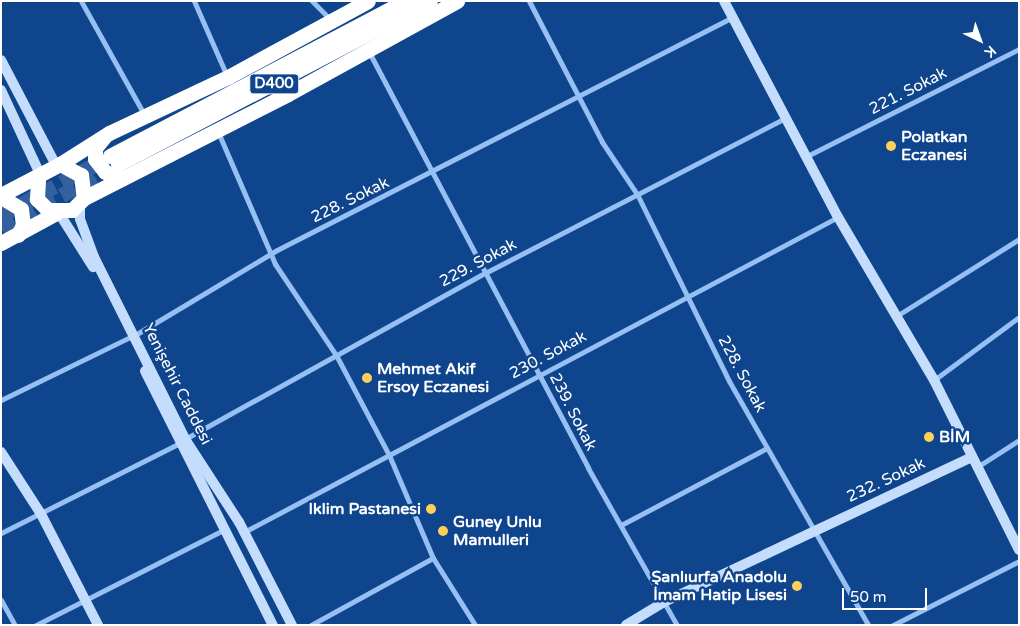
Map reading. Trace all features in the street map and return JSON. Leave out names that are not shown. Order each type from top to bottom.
[{"type":"highway","points":[[1,196],[109,133],[228,76],[368,1]]},
{"type":"highway","name":"D400","points":[[117,166],[405,1]]},
{"type":"highway","name":"D400","points":[[117,166],[430,1]]},
{"type":"highway","points":[[109,133],[95,148],[95,159],[105,172],[117,166],[218,132],[457,1]]},
{"type":"highway","points":[[58,164],[81,175],[82,200]]},
{"type":"highway","points":[[1,244],[82,200],[117,166]]},
{"type":"highway","points":[[39,175],[37,199],[57,213]]},
{"type":"highway","points":[[1,196],[16,202],[21,209],[23,225],[18,235]]},
{"type":"street","points":[[81,1],[144,116]]},
{"type":"street","points":[[194,1],[228,76]]},
{"type":"street","points":[[312,1],[330,20]]},
{"type":"street","name":"228. Sokak","points":[[529,1],[602,142],[637,194],[687,295],[767,448],[815,529],[868,625]]},
{"type":"street","points":[[724,1],[808,155],[838,217],[898,315],[934,380],[970,458],[1019,550]]},
{"type":"street","name":"228. Sokak","points":[[1,400],[133,336],[271,254],[431,175],[733,17]]},
{"type":"street","name":"221. Sokak","points":[[808,155],[1019,48]]},
{"type":"street","name":"239. Sokak","points":[[368,50],[431,175],[620,525],[677,625]]},
{"type":"street","points":[[1,60],[58,164]]},
{"type":"street","points":[[1,90],[39,175]]},
{"type":"street","name":"229. Sokak","points":[[1,533],[182,441],[485,273],[787,117]]},
{"type":"street","points":[[218,132],[271,254],[336,355],[389,455],[433,558],[475,625]]},
{"type":"street","name":"Yenişehir Caddesi","points":[[82,200],[80,220],[94,257],[133,336],[223,530],[272,625]]},
{"type":"street","name":"Yenişehir Caddesi","points":[[57,213],[133,336]]},
{"type":"street","name":"230. Sokak","points":[[244,532],[687,295],[838,217]]},
{"type":"street","points":[[898,315],[1019,239]]},
{"type":"street","points":[[934,380],[1019,317]]},
{"type":"street","points":[[976,468],[1019,440]]},
{"type":"street","name":"Yenişehir Caddesi","points":[[182,441],[244,532],[292,625]]},
{"type":"street","points":[[620,525],[767,448]]},
{"type":"street","points":[[1,452],[41,514],[98,625]]},
{"type":"street","name":"232. Sokak","points":[[626,625],[664,602],[815,529],[970,458]]},
{"type":"street","points":[[36,625],[223,530]]},
{"type":"street","points":[[311,625],[433,558]]},
{"type":"street","points":[[893,625],[1019,561]]},
{"type":"street","points":[[1,600],[15,625]]},
{"type":"tunnel","points":[[1,215],[109,157]]},
{"type":"tunnel","points":[[1,228],[116,166]]},
{"type":"place","name":"Polatkan Eczanesi","points":[[891,146]]},
{"type":"place","name":"Mehmet Akif Ersoy Eczanesi","points":[[367,378]]},
{"type":"place","name":"BİM","points":[[929,437]]},
{"type":"place","name":"Iklim Pastanesi","points":[[431,509]]},
{"type":"place","name":"Guney Unlu Mamulleri","points":[[443,531]]},
{"type":"place","name":"Şanlıurfa Anadolu İmam Hatip Lisesi","points":[[797,586]]}]
